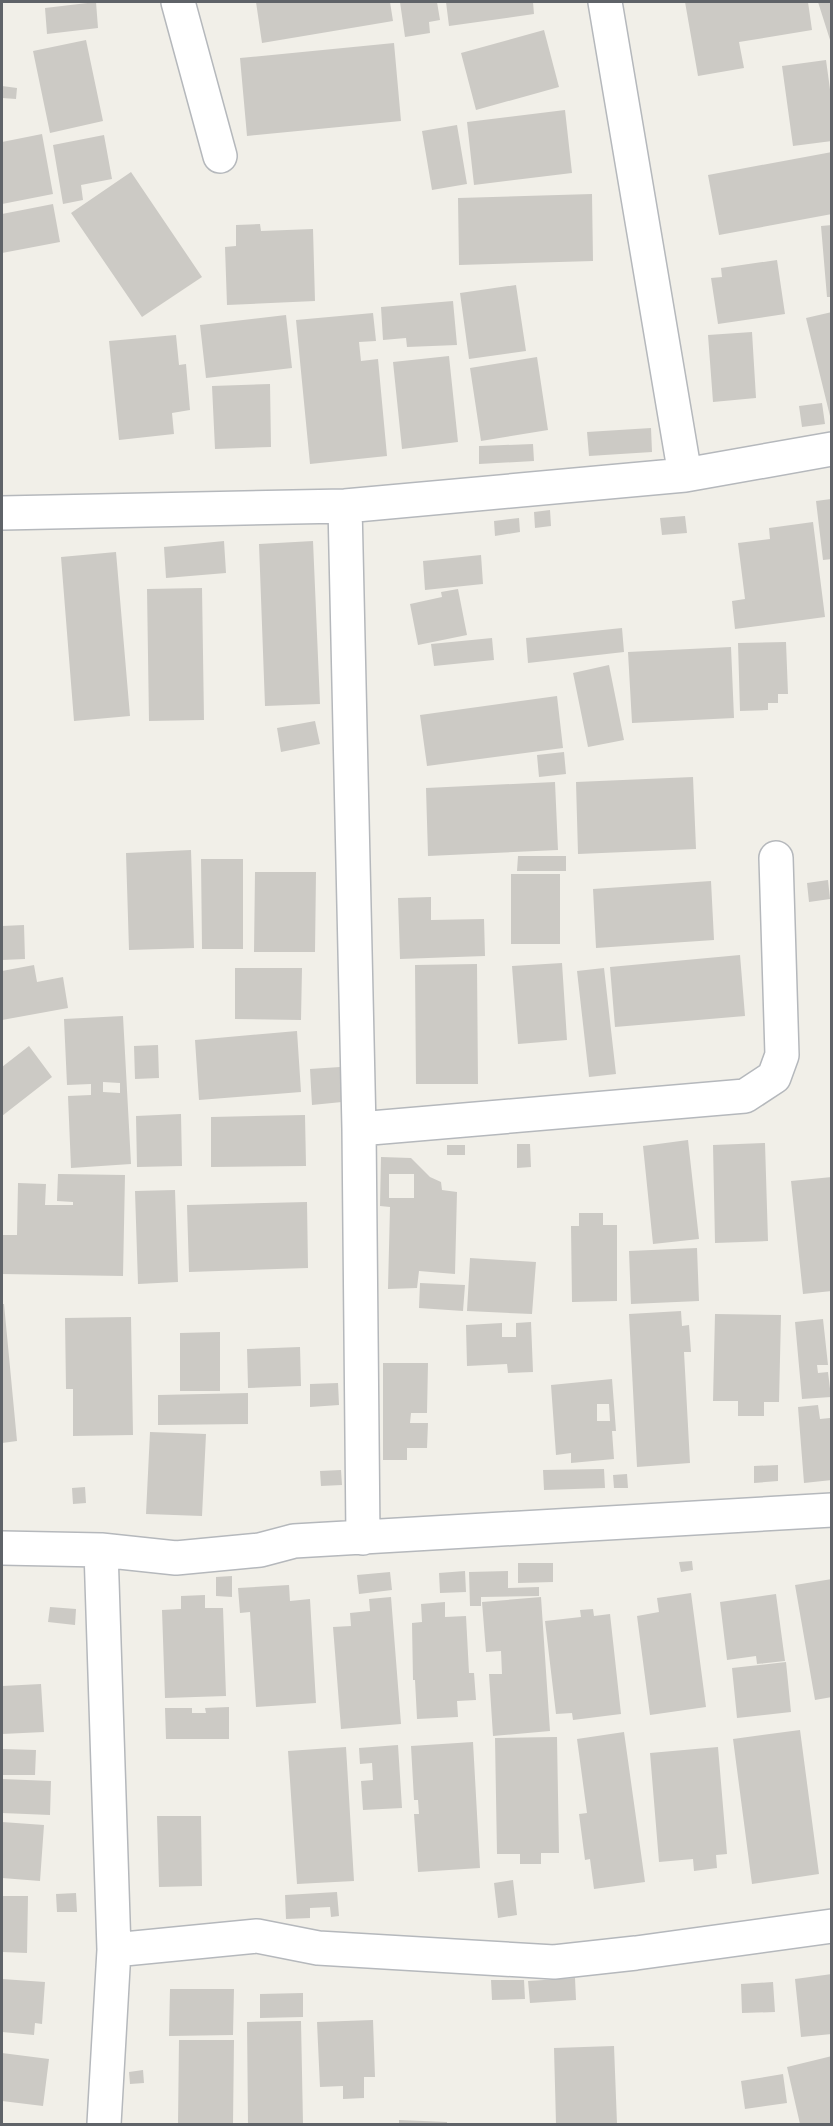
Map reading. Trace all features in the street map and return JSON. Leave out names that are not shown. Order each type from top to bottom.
[{"type":"street","points":[[178,2],[220,156]]},
{"type":"street","points":[[605,2],[685,475]]},
{"type":"street","points":[[2,513],[345,506],[685,475],[831,448]]},
{"type":"street","points":[[345,506],[359,1129],[363,1538]]},
{"type":"street","points":[[359,1129],[745,1096],[774,1077],[782,1055],[776,858]]},
{"type":"street","points":[[2,1548],[101,1550],[176,1558],[260,1550],[294,1541],[831,1510]]},
{"type":"street","points":[[101,1550],[114,1950],[104,2124]]},
{"type":"street","points":[[114,1950],[257,1936],[318,1948],[554,1962],[831,1926]]},
{"type":"building","points":[[96,2],[98,28],[47,34],[45,8]]},
{"type":"building","points":[[256,2],[390,2],[393,21],[262,43]]},
{"type":"building","points":[[400,2],[437,2],[440,20],[429,22],[430,33],[405,37]]},
{"type":"building","points":[[446,2],[533,2],[534,14],[449,26]]},
{"type":"building","points":[[685,2],[808,2],[812,30],[739,42],[744,68],[698,76]]},
{"type":"building","points":[[818,2],[832,2],[832,43],[831,43]]},
{"type":"building","points":[[544,30],[559,87],[476,110],[461,53]]},
{"type":"building","points":[[86,40],[103,121],[50,133],[33,51]]},
{"type":"building","points":[[394,43],[401,121],[247,136],[240,58]]},
{"type":"building","points":[[826,60],[832,104],[832,141],[793,146],[782,66]]},
{"type":"building","points":[[2,86],[17,88],[16,99],[2,98]]},
{"type":"building","points":[[565,110],[572,173],[474,185],[467,122]]},
{"type":"building","points":[[457,125],[467,184],[432,190],[422,131]]},
{"type":"building","points":[[42,134],[53,194],[2,204],[2,142]]},
{"type":"building","points":[[104,135],[112,179],[81,185],[83,200],[63,204],[53,145]]},
{"type":"building","points":[[832,152],[832,214],[719,235],[708,175]]},
{"type":"building","points":[[131,172],[202,277],[142,317],[71,213]]},
{"type":"building","points":[[592,194],[593,261],[459,265],[458,198]]},
{"type":"building","points":[[53,204],[60,242],[2,253],[2,214]]},
{"type":"building","points":[[260,224],[261,231],[313,229],[315,301],[227,305],[225,247],[236,246],[236,225]]},
{"type":"building","points":[[832,225],[832,297],[827,297],[821,226]]},
{"type":"building","points":[[777,260],[785,314],[718,324],[711,278],[722,277],[721,268]]},
{"type":"building","points":[[516,285],[526,351],[469,359],[460,293]]},
{"type":"building","points":[[453,301],[457,345],[407,347],[406,338],[383,340],[381,307]]},
{"type":"building","points":[[832,312],[832,416],[830,416],[806,318]]},
{"type":"building","points":[[373,313],[376,341],[359,342],[361,361],[378,359],[387,456],[310,464],[296,320]]},
{"type":"building","points":[[286,315],[292,368],[206,378],[200,325]]},
{"type":"building","points":[[752,332],[756,398],[713,402],[708,335]]},
{"type":"building","points":[[176,335],[179,365],[186,364],[190,410],[172,413],[174,434],[119,440],[109,341]]},
{"type":"building","points":[[449,356],[458,442],[402,449],[393,362]]},
{"type":"building","points":[[537,357],[548,430],[481,441],[470,368]]},
{"type":"building","points":[[270,384],[271,447],[215,449],[212,386]]},
{"type":"building","points":[[822,403],[825,424],[802,427],[799,406]]},
{"type":"building","points":[[651,428],[652,452],[589,456],[587,432]]},
{"type":"building","points":[[533,444],[534,461],[479,464],[479,446]]},
{"type":"building","points":[[831,499],[832,559],[823,560],[816,501]]},
{"type":"building","points":[[550,510],[551,526],[535,528],[534,512]]},
{"type":"building","points":[[685,516],[687,533],[662,535],[660,518]]},
{"type":"building","points":[[519,518],[520,532],[495,536],[494,521]]},
{"type":"building","points":[[813,522],[825,617],[735,629],[732,601],[745,599],[738,543],[770,539],[769,528]]},
{"type":"building","points":[[224,541],[226,573],[166,578],[164,547]]},
{"type":"building","points":[[313,541],[320,704],[265,706],[259,544]]},
{"type":"building","points":[[116,552],[130,716],[74,721],[61,557]]},
{"type":"building","points":[[481,555],[483,584],[425,590],[423,561]]},
{"type":"building","points":[[202,588],[204,720],[149,721],[147,589]]},
{"type":"building","points":[[458,589],[467,635],[418,645],[410,604],[442,597],[441,592]]},
{"type":"building","points":[[622,628],[624,652],[528,663],[526,638]]},
{"type":"building","points":[[492,638],[494,660],[434,666],[431,644]]},
{"type":"building","points":[[786,642],[788,694],[778,694],[778,703],[768,703],[768,710],[740,711],[738,643]]},
{"type":"building","points":[[731,647],[734,718],[632,723],[628,652]]},
{"type":"building","points":[[609,665],[624,740],[588,747],[573,673]]},
{"type":"building","points":[[557,696],[563,748],[427,766],[420,715]]},
{"type":"building","points":[[315,721],[320,744],[281,752],[277,728]]},
{"type":"building","points":[[564,752],[566,774],[539,777],[537,755]]},
{"type":"building","points":[[693,777],[696,849],[578,854],[576,782]]},
{"type":"building","points":[[555,782],[558,850],[428,856],[426,788]]},
{"type":"building","points":[[191,850],[194,948],[129,950],[126,853]]},
{"type":"building","points":[[518,856],[566,856],[566,871],[517,871]]},
{"type":"building","points":[[201,859],[243,859],[243,949],[202,949]]},
{"type":"building","points":[[255,872],[316,872],[315,952],[254,952]]},
{"type":"building","points":[[511,874],[560,874],[560,944],[511,944]]},
{"type":"building","points":[[828,880],[830,899],[809,902],[807,883]]},
{"type":"building","points":[[711,881],[714,940],[596,948],[593,889]]},
{"type":"building","points":[[431,897],[431,920],[484,919],[485,956],[400,959],[398,898]]},
{"type":"building","points":[[24,925],[25,959],[2,960],[2,926]]},
{"type":"building","points":[[740,955],[745,1016],[615,1027],[610,967]]},
{"type":"building","points":[[562,963],[567,1040],[518,1044],[512,966]]},
{"type":"building","points":[[477,964],[478,1084],[416,1084],[415,965]]},
{"type":"building","points":[[34,965],[37,982],[63,977],[68,1008],[2,1020],[2,971]]},
{"type":"building","points":[[235,968],[302,968],[301,1020],[235,1019]]},
{"type":"building","points":[[604,968],[616,1074],[589,1077],[577,971]]},
{"type":"building","points":[[123,1016],[131,1164],[71,1168],[68,1096],[91,1095],[91,1084],[67,1085],[64,1019]],"holes":[[[103,1082],[120,1083],[120,1093],[103,1092]]]},
{"type":"building","points":[[297,1031],[301,1092],[199,1100],[195,1040]]},
{"type":"building","points":[[158,1045],[159,1078],[135,1079],[134,1046]]},
{"type":"building","points":[[29,1046],[52,1077],[2,1116],[2,1067]]},
{"type":"building","points":[[340,1067],[342,1102],[312,1105],[310,1069]]},
{"type":"building","points":[[181,1114],[182,1166],[137,1167],[136,1116]]},
{"type":"building","points":[[305,1115],[306,1166],[211,1167],[211,1117]]},
{"type":"building","points":[[688,1140],[699,1239],[653,1244],[643,1146]]},
{"type":"building","points":[[765,1143],[768,1241],[715,1243],[713,1145]]},
{"type":"building","points":[[517,1144],[530,1144],[531,1167],[517,1168]]},
{"type":"building","points":[[447,1145],[465,1145],[465,1155],[447,1155]]},
{"type":"building","points":[[381,1157],[411,1158],[430,1177],[441,1182],[442,1190],[457,1192],[455,1274],[419,1271],[417,1288],[388,1289],[390,1207],[380,1206]],"holes":[[[389,1174],[414,1174],[414,1198],[389,1198]]]},
{"type":"building","points":[[58,1174],[125,1175],[123,1276],[2,1274],[2,1235],[17,1235],[18,1183],[46,1184],[45,1205],[73,1205],[73,1202],[57,1201]]},
{"type":"building","points":[[832,1177],[832,1291],[803,1294],[791,1181]]},
{"type":"building","points":[[175,1190],[178,1282],[138,1284],[135,1191]]},
{"type":"building","points":[[307,1202],[308,1268],[189,1272],[187,1205]]},
{"type":"building","points":[[579,1213],[603,1213],[603,1225],[617,1225],[617,1301],[572,1302],[571,1226],[579,1226]]},
{"type":"building","points":[[697,1248],[699,1301],[631,1304],[629,1251]]},
{"type":"building","points":[[470,1258],[536,1262],[532,1314],[467,1311]]},
{"type":"building","points":[[420,1283],[465,1285],[463,1311],[419,1308]]},
{"type":"building","points":[[2,1304],[4,1304],[17,1441],[2,1443]]},
{"type":"building","points":[[681,1311],[682,1326],[689,1325],[691,1352],[684,1352],[690,1463],[637,1467],[629,1314]]},
{"type":"building","points":[[715,1314],[781,1315],[779,1402],[764,1402],[764,1416],[738,1416],[738,1401],[713,1401]]},
{"type":"building","points":[[131,1317],[133,1435],[73,1436],[73,1389],[66,1389],[65,1318]]},
{"type":"building","points":[[823,1319],[828,1365],[817,1365],[818,1373],[828,1372],[831,1397],[802,1399],[795,1322]]},
{"type":"building","points":[[531,1322],[533,1372],[508,1373],[507,1364],[467,1366],[466,1325],[502,1323],[502,1337],[516,1337],[516,1323]]},
{"type":"building","points":[[220,1332],[220,1391],[180,1391],[180,1333]]},
{"type":"building","points":[[300,1347],[301,1386],[248,1388],[247,1349]]},
{"type":"building","points":[[383,1363],[428,1363],[427,1413],[411,1413],[410,1423],[428,1423],[427,1448],[407,1448],[407,1460],[383,1460]]},
{"type":"building","points":[[612,1379],[616,1431],[612,1431],[614,1459],[571,1463],[571,1453],[556,1455],[551,1385]],"holes":[[[597,1404],[609,1404],[610,1421],[597,1421]]]},
{"type":"building","points":[[338,1383],[339,1405],[310,1407],[310,1384]]},
{"type":"building","points":[[248,1393],[248,1424],[158,1425],[158,1395]]},
{"type":"building","points":[[818,1405],[820,1419],[830,1418],[832,1480],[804,1483],[798,1407]]},
{"type":"building","points":[[150,1432],[206,1434],[202,1516],[146,1514]]},
{"type":"building","points":[[778,1465],[778,1481],[754,1483],[754,1466]]},
{"type":"building","points":[[604,1469],[605,1488],[544,1490],[543,1470]]},
{"type":"building","points":[[341,1470],[342,1485],[321,1486],[320,1471]]},
{"type":"building","points":[[627,1474],[628,1488],[614,1488],[613,1475]]},
{"type":"building","points":[[85,1487],[86,1503],[73,1504],[72,1488]]},
{"type":"building","points":[[692,1561],[693,1570],[681,1572],[679,1562]]},
{"type":"building","points":[[518,1563],[553,1563],[553,1582],[518,1583]]},
{"type":"building","points":[[465,1571],[466,1592],[440,1593],[439,1573]]},
{"type":"building","points":[[508,1571],[508,1588],[539,1587],[539,1596],[481,1597],[481,1606],[470,1606],[469,1572]]},
{"type":"building","points":[[390,1572],[392,1590],[359,1594],[357,1575]]},
{"type":"building","points":[[232,1576],[232,1597],[216,1596],[216,1577]]},
{"type":"building","points":[[832,1579],[832,1697],[815,1700],[795,1585]]},
{"type":"building","points":[[289,1585],[290,1601],[310,1599],[316,1703],[256,1707],[250,1612],[240,1613],[238,1588]]},
{"type":"building","points":[[691,1593],[706,1707],[650,1715],[637,1616],[659,1612],[657,1598]]},
{"type":"building","points":[[776,1594],[785,1661],[757,1664],[756,1656],[727,1660],[720,1602]]},
{"type":"building","points":[[205,1595],[205,1608],[223,1608],[226,1696],[165,1698],[162,1610],[181,1609],[181,1596]]},
{"type":"building","points":[[391,1597],[401,1724],[341,1729],[333,1627],[351,1626],[350,1613],[370,1611],[369,1599]]},
{"type":"building","points":[[541,1597],[550,1731],[493,1736],[489,1674],[502,1674],[501,1651],[486,1652],[482,1602]]},
{"type":"building","points":[[445,1602],[445,1617],[466,1616],[469,1673],[474,1673],[476,1700],[457,1701],[458,1717],[417,1719],[415,1680],[413,1680],[412,1623],[422,1622],[421,1604]]},
{"type":"building","points":[[50,1607],[76,1609],[75,1625],[48,1622]]},
{"type":"building","points":[[593,1609],[594,1616],[610,1614],[621,1714],[573,1720],[572,1713],[556,1714],[545,1621],[581,1617],[580,1610]]},
{"type":"building","points":[[786,1662],[791,1712],[737,1718],[732,1668]]},
{"type":"building","points":[[41,1684],[44,1732],[2,1734],[2,1686]]},
{"type":"building","points":[[229,1707],[229,1739],[166,1739],[165,1708],[192,1708],[192,1713],[206,1713],[205,1708]]},
{"type":"building","points":[[800,1730],[819,1874],[752,1884],[733,1739]]},
{"type":"building","points":[[624,1732],[645,1882],[594,1889],[590,1859],[585,1860],[579,1814],[587,1813],[577,1739]]},
{"type":"building","points":[[557,1737],[559,1853],[541,1853],[541,1864],[520,1864],[520,1854],[497,1854],[495,1738]]},
{"type":"building","points":[[473,1742],[480,1868],[418,1872],[414,1814],[419,1814],[418,1800],[414,1800],[411,1746]]},
{"type":"building","points":[[398,1745],[402,1808],[363,1810],[361,1781],[373,1780],[372,1763],[360,1764],[359,1748]]},
{"type":"building","points":[[346,1747],[354,1881],[297,1884],[288,1751]]},
{"type":"building","points":[[718,1747],[727,1854],[716,1855],[717,1868],[694,1871],[693,1859],[659,1862],[650,1753]]},
{"type":"building","points":[[2,1749],[36,1750],[35,1775],[2,1775]]},
{"type":"building","points":[[2,1779],[51,1781],[50,1815],[2,1813]]},
{"type":"building","points":[[157,1816],[201,1816],[202,1886],[159,1887]]},
{"type":"building","points":[[2,1822],[44,1825],[40,1881],[2,1878]]},
{"type":"building","points":[[513,1880],[517,1915],[498,1918],[494,1883]]},
{"type":"building","points":[[337,1892],[339,1916],[331,1917],[330,1907],[310,1908],[310,1918],[286,1919],[285,1895]]},
{"type":"building","points":[[76,1893],[77,1912],[57,1912],[56,1894]]},
{"type":"building","points":[[2,1896],[28,1896],[27,1953],[2,1952]]},
{"type":"building","points":[[832,1974],[832,2034],[801,2037],[795,1979]]},
{"type":"building","points":[[575,1978],[576,2000],[530,2003],[528,1981]]},
{"type":"building","points":[[2,1979],[45,1982],[42,2024],[35,2023],[34,2035],[2,2032]]},
{"type":"building","points":[[491,1980],[524,1980],[525,1999],[492,2000]]},
{"type":"building","points":[[773,1982],[775,2012],[742,2013],[741,1984]]},
{"type":"building","points":[[170,1989],[234,1989],[233,2035],[169,2036]]},
{"type":"building","points":[[303,1993],[303,2017],[260,2018],[260,1994]]},
{"type":"building","points":[[373,2020],[375,2077],[364,2077],[364,2098],[343,2099],[343,2086],[320,2087],[317,2022]]},
{"type":"building","points":[[301,2021],[303,2124],[248,2124],[247,2022]]},
{"type":"building","points":[[179,2040],[234,2040],[233,2124],[178,2124]]},
{"type":"building","points":[[614,2046],[617,2124],[556,2124],[554,2048]]},
{"type":"building","points":[[2,2053],[49,2059],[43,2106],[2,2101]]},
{"type":"building","points":[[832,2056],[832,2124],[800,2124],[787,2067]]},
{"type":"building","points":[[143,2070],[144,2083],[130,2084],[129,2072]]},
{"type":"building","points":[[783,2074],[787,2103],[745,2109],[741,2081]]},
{"type":"building","points":[[399,2120],[447,2122],[447,2124],[399,2124]]}]
